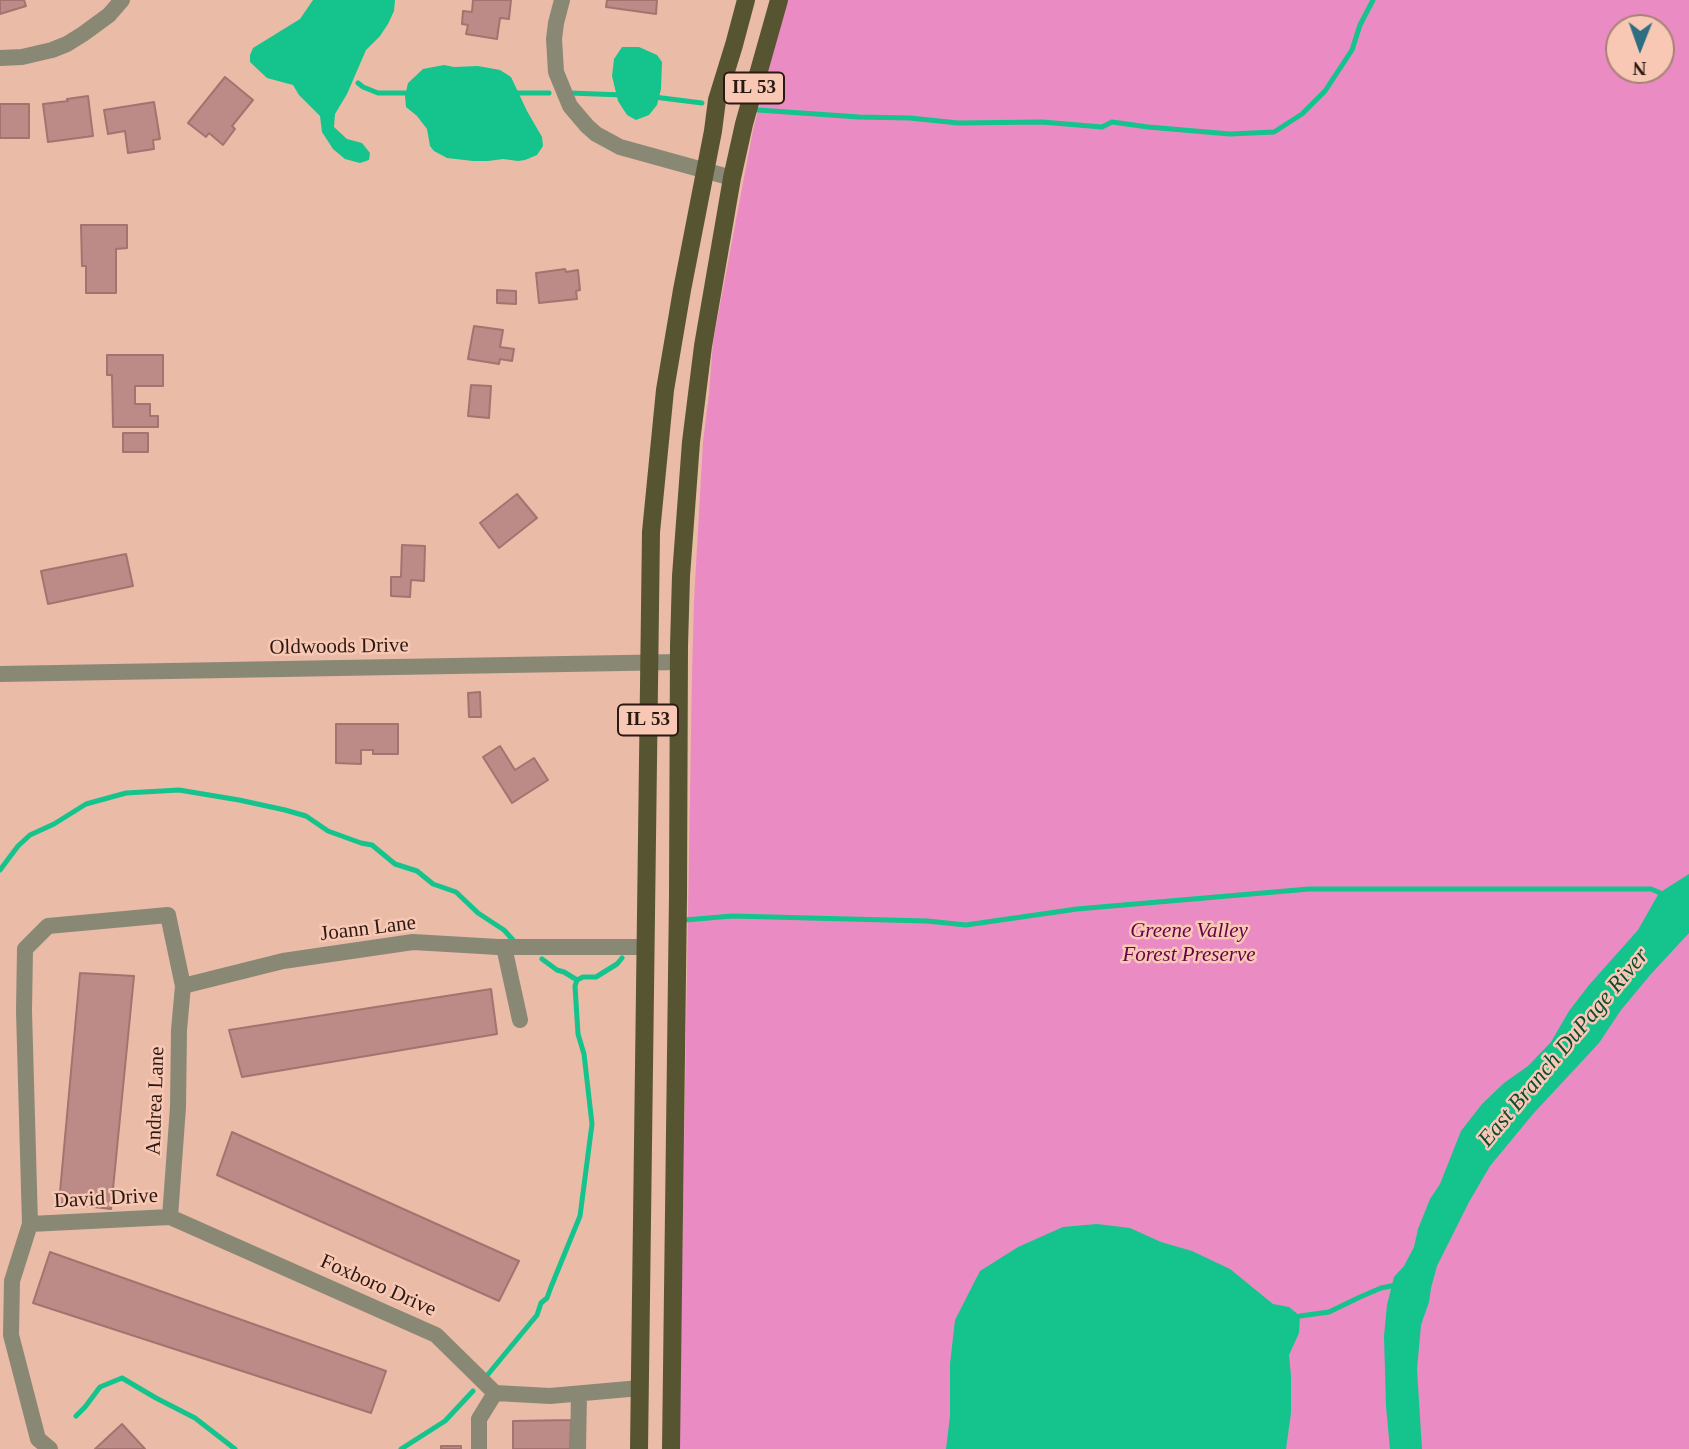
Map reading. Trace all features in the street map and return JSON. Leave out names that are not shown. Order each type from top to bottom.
[{"type":"main road","name":"IL 53","points":[[639,1449],[651,532],[665,390],[704,170],[717,100],[746,0]]},
{"type":"main road","name":"IL 53","points":[[671,1449],[681,576],[691,442],[703,346],[732,177],[779,0]]},
{"type":"street","points":[[0,58],[52,50],[67,44],[108,15],[122,0]]},
{"type":"street","points":[[562,0],[556,23],[554,63],[559,84],[578,117],[596,134],[620,147],[732,177]]},
{"type":"street","name":"Oldwoods Drive","points":[[0,674],[679,662]]},
{"type":"street","name":"Andrea Lane","points":[[30,1224],[24,1011],[25,949],[48,926],[168,915],[183,986],[170,1217]]},
{"type":"street","name":"Joann Lane","points":[[183,986],[283,961],[413,943],[505,947],[646,947]]},
{"type":"street","points":[[505,947],[520,1020]]},
{"type":"street","name":"David Drive","points":[[50,1449],[38,1439],[11,1335],[12,1281],[30,1224],[170,1217]]},
{"type":"street","name":"Foxboro Drive","points":[[170,1217],[436,1335],[495,1393]]},
{"type":"street","points":[[479,1449],[479,1419],[495,1393],[550,1396],[640,1388]]},
{"type":"street","points":[[578,1449],[579,1394]]},
{"type":"green space","name":"Greene Valley Forest Preserve","points":[[787,0],[1689,0],[1689,1449],[679,1449],[694,601],[703,442],[713,342],[753,130]]},
{"type":"water","points":[[313,0],[395,0],[394,11],[388,24],[366,50],[335,114],[334,127],[347,139],[362,143],[370,153],[369,160],[360,163],[345,159],[333,149],[322,132],[320,116],[293,85],[267,78],[250,62],[253,48],[300,19]]},
{"type":"water","points":[[622,47],[639,47],[657,55],[662,62],[661,89],[657,105],[649,115],[636,120],[627,115],[618,101],[612,76],[614,59]]},
{"type":"water","points":[[444,65],[478,66],[500,70],[511,77],[542,137],[543,146],[537,155],[518,161],[473,161],[447,158],[434,151],[430,146],[427,129],[406,107],[405,96],[408,83],[423,69]]},
{"type":"water","name":"East Branch DuPage River","points":[[1689,874],[1689,933],[1621,1010],[1599,1043],[1533,1114],[1490,1166],[1469,1202],[1437,1266],[1421,1325],[1417,1369],[1422,1449],[1390,1449],[1384,1336],[1387,1305],[1394,1277],[1404,1266],[1414,1247],[1430,1199],[1440,1184],[1461,1131],[1482,1104],[1504,1083],[1528,1066],[1551,1042],[1569,1011],[1589,985],[1638,930],[1659,893]]},
{"type":"water","points":[[1097,1224],[1130,1228],[1161,1242],[1192,1251],[1230,1269],[1273,1304],[1289,1307],[1300,1316],[1299,1333],[1289,1355],[1291,1413],[1286,1449],[946,1449],[955,1320],[980,1271],[1018,1247],[1063,1227]]},
{"type":"building","points":[[0,0],[24,0],[26,6],[0,14]]},
{"type":"building","points":[[473,0],[511,0],[509,19],[500,18],[497,39],[466,34],[468,25],[462,24],[463,11],[472,12]]},
{"type":"building","points":[[607,0],[657,0],[656,14],[606,7]]},
{"type":"building","points":[[225,77],[253,100],[232,126],[235,129],[223,145],[209,133],[206,137],[188,123]]},
{"type":"building","points":[[88,96],[93,136],[48,142],[43,104]]},
{"type":"building","points":[[154,102],[160,139],[153,140],[154,149],[128,153],[125,131],[108,134],[104,110]]},
{"type":"building","points":[[0,104],[29,104],[29,138],[0,138]]},
{"type":"building","points":[[81,225],[127,225],[127,248],[116,249],[116,293],[86,293]]},
{"type":"building","points":[[565,269],[566,272],[578,270],[580,290],[576,291],[577,299],[539,303],[536,273]]},
{"type":"building","points":[[497,290],[516,291],[516,304],[497,303]]},
{"type":"building","points":[[474,326],[503,330],[500,347],[514,349],[512,361],[500,359],[499,364],[468,359]]},
{"type":"building","points":[[107,355],[163,355],[163,386],[135,386],[135,404],[150,404],[150,416],[158,416],[158,427],[113,427],[112,375],[107,375]]},
{"type":"building","points":[[471,385],[491,386],[489,418],[468,416]]},
{"type":"building","points":[[123,433],[148,433],[148,452],[123,452]]},
{"type":"building","points":[[517,494],[537,518],[499,548],[480,523]]},
{"type":"building","points":[[402,545],[425,546],[424,581],[411,580],[410,597],[391,596],[391,577],[401,577]]},
{"type":"building","points":[[126,554],[133,586],[48,604],[41,571]]},
{"type":"building","points":[[480,692],[481,717],[469,717],[468,693]]},
{"type":"building","points":[[336,724],[398,724],[398,754],[373,754],[373,750],[361,750],[361,764],[336,763]]},
{"type":"building","points":[[500,746],[515,770],[534,758],[548,780],[512,803],[483,757]]},
{"type":"building","points":[[80,973],[134,976],[111,1209],[59,1203]]},
{"type":"building","points":[[491,989],[497,1034],[242,1077],[229,1030]]},
{"type":"building","points":[[232,1132],[519,1261],[499,1301],[217,1175]]},
{"type":"building","points":[[50,1252],[386,1371],[371,1413],[33,1303]]},
{"type":"building","points":[[571,1420],[570,1449],[513,1449],[513,1421]]},
{"type":"building","points":[[122,1424],[145,1449],[95,1449]]},
{"type":"building","points":[[441,1446],[461,1446],[461,1449],[441,1449]]},
{"type":"waterway","points":[[758,110],[958,123],[1042,122],[1102,127],[1112,122],[1230,134],[1274,132],[1302,114],[1325,91],[1352,50],[1360,25],[1373,0]]},
{"type":"waterway","points":[[358,83],[378,93],[411,93]]},
{"type":"waterway","points":[[512,93],[549,93]]},
{"type":"waterway","points":[[570,93],[623,95]]},
{"type":"waterway","points":[[654,97],[702,103]]},
{"type":"waterway","points":[[0,870],[30,835],[86,804],[126,793],[179,790],[285,810],[306,816],[328,831],[372,845],[395,864],[417,871],[433,884],[456,892],[513,940]]},
{"type":"waterway","points":[[685,920],[732,916],[927,921],[966,925],[1077,909],[1309,889],[1651,889],[1665,895]]},
{"type":"waterway","points":[[542,959],[577,980],[596,977],[622,958]]},
{"type":"waterway","points":[[485,1378],[537,1315],[541,1303],[547,1298],[580,1216],[592,1124],[584,1054],[578,1034],[575,986],[577,980]]},
{"type":"waterway","points":[[1300,1316],[1329,1312],[1381,1288],[1396,1285]]},
{"type":"waterway","points":[[76,1416],[100,1387],[122,1378],[195,1418],[235,1449]]},
{"type":"waterway","points":[[401,1449],[445,1421],[473,1391]]}]
